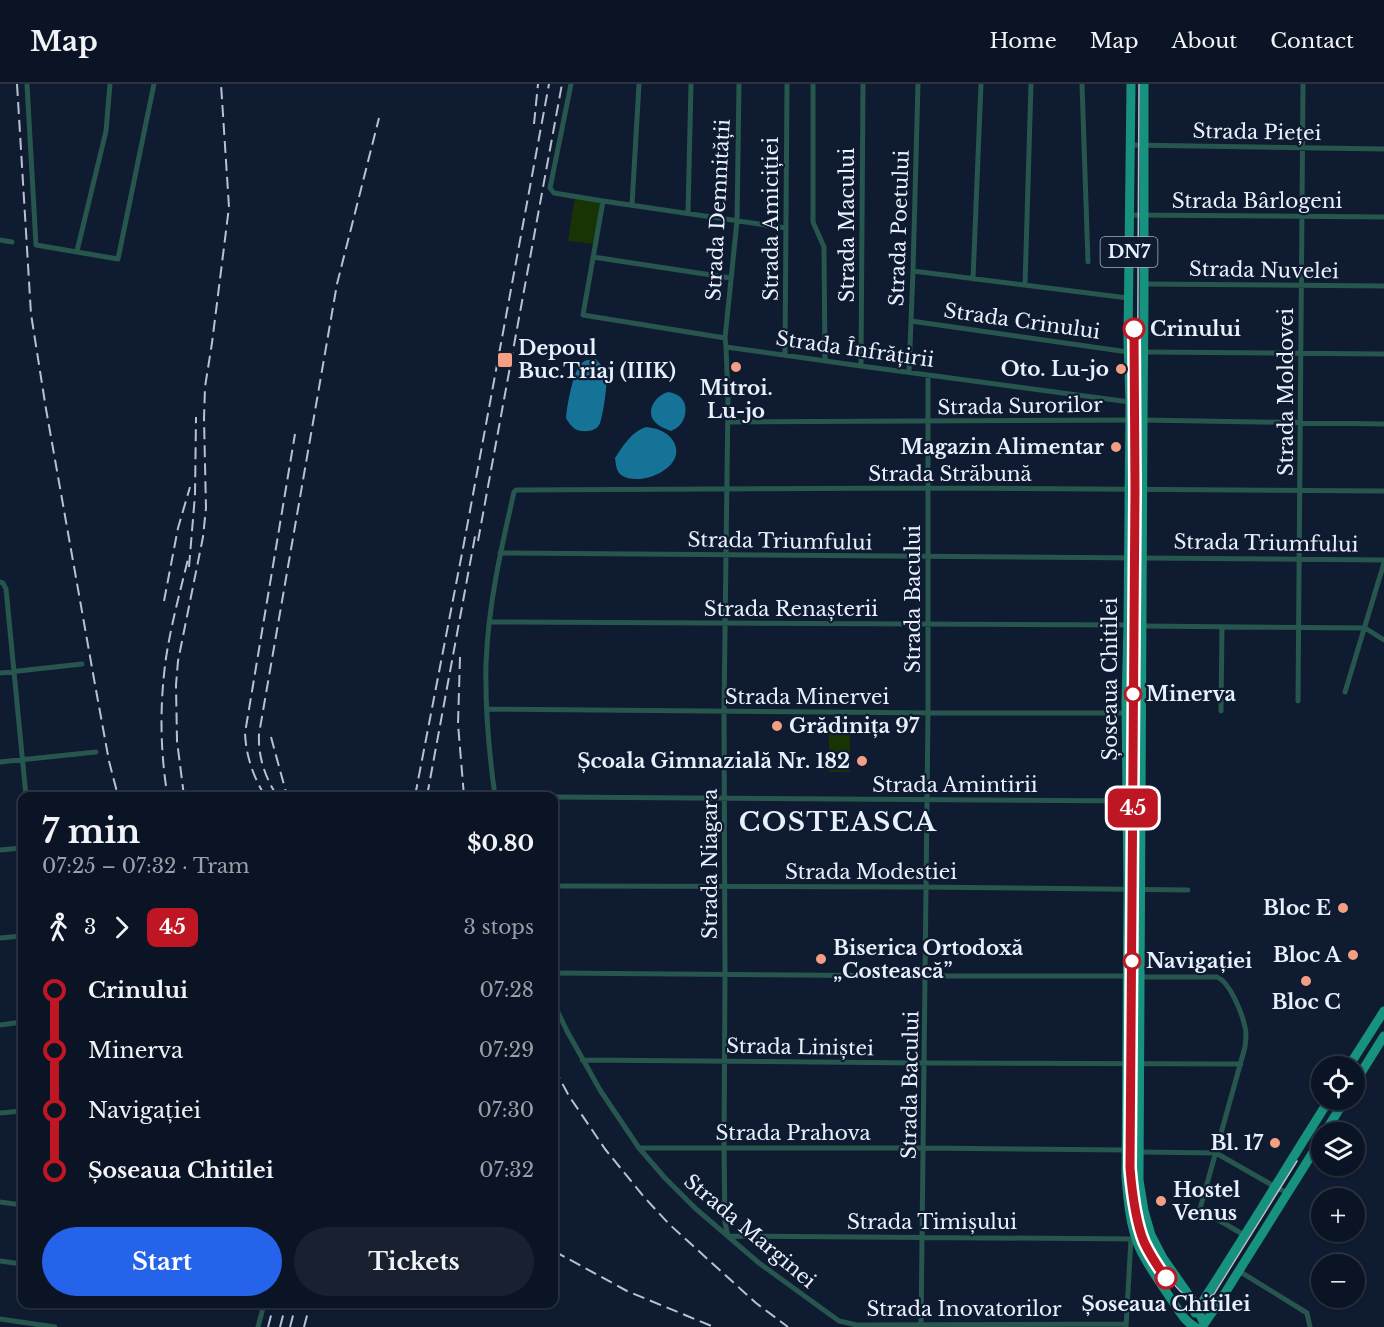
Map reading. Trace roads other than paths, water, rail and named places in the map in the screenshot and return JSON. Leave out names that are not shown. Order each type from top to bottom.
[{"type":"main road","name":"Șoseaua Chitilei","points":[[1131,84],[1128,352],[1130,420],[1142,557],[1139,1180],[1151,1235],[1197,1310],[1196,1325]]},
{"type":"main road","name":"Șoseaua Chitilei","points":[[1144,84],[1143,420],[1129,557],[1126,713],[1127,1193],[1133,1239],[1149,1267],[1196,1325]]},
{"type":"main road","points":[[1355,1056],[1384,1011]]},
{"type":"main road","points":[[1365,1066],[1384,1036]]},
{"type":"main road","points":[[1196,1325],[1197,1310],[1323,1110]]},
{"type":"main road","points":[[1196,1325],[1239,1271],[1311,1155]]},
{"type":"street","points":[[27,84],[36,245],[118,259],[154,84]]},
{"type":"street","points":[[78,251],[106,131],[110,84]]},
{"type":"street","points":[[571,84],[551,191],[786,228]]},
{"type":"street","points":[[632,205],[639,84]]},
{"type":"street","points":[[688,213],[691,84]]},
{"type":"street","name":"Strada Demnității","points":[[725,338],[736,221],[739,84]]},
{"type":"street","name":"Strada Amiciției","points":[[785,355],[787,84]]},
{"type":"street","points":[[813,84],[813,222],[824,247],[825,361]]},
{"type":"street","name":"Strada Macului","points":[[861,366],[863,84]]},
{"type":"street","name":"Strada Poetului","points":[[909,372],[918,84]]},
{"type":"street","points":[[974,279],[981,84]]},
{"type":"street","points":[[1024,285],[1031,84]]},
{"type":"street","points":[[1082,84],[1088,262]]},
{"type":"street","name":"Strada Moldovei","points":[[1298,700],[1303,84]]},
{"type":"street","name":"Strada Pieței","points":[[1131,145],[1384,148]]},
{"type":"street","points":[[603,201],[583,315],[725,338],[726,347]]},
{"type":"street","name":"Strada Bârlogeni","points":[[1130,215],[1384,217]]},
{"type":"street","points":[[0,240],[12,242]]},
{"type":"street","points":[[593,257],[731,279]]},
{"type":"street","points":[[913,271],[1128,298]]},
{"type":"street","name":"Strada Nuvelei","points":[[1144,284],[1384,286]]},
{"type":"street","name":"Strada Crinului","points":[[911,321],[1128,352]]},
{"type":"street","name":"Strada Înfrățirii","points":[[726,347],[1130,402]]},
{"type":"street","name":"Strada Niagara","points":[[726,347],[728,422],[724,711],[724,1148],[725,1223],[728,1236]]},
{"type":"street","points":[[1144,352],[1384,354]]},
{"type":"street","name":"Strada Bacului","points":[[922,1325],[928,713],[928,375]]},
{"type":"street","name":"Strada Surorilor","points":[[728,422],[1143,420],[1384,424]]},
{"type":"street","name":"Strada Străbună","points":[[500,553],[516,490],[928,488],[1384,491]]},
{"type":"street","points":[[494,792],[489,752],[486,662],[500,553]]},
{"type":"street","name":"Strada Triumfului","points":[[500,553],[1142,557],[1384,561]]},
{"type":"street","points":[[1345,692],[1384,561]]},
{"type":"street","points":[[2,583],[6,589],[26,792]]},
{"type":"street","name":"Strada Renașterii","points":[[490,622],[1128,626]]},
{"type":"street","points":[[1142,626],[1365,628],[1384,640]]},
{"type":"street","points":[[1221,711],[1222,627]]},
{"type":"street","points":[[0,673],[81,664]]},
{"type":"street","name":"Strada Minervei","points":[[487,709],[1126,713]]},
{"type":"street","points":[[0,762],[96,752]]},
{"type":"street","name":"Strada Amintirii","points":[[558,797],[1141,801]]},
{"type":"street","points":[[0,850],[18,848]]},
{"type":"street","name":"Strada Modestiei","points":[[558,886],[1188,890]]},
{"type":"street","points":[[0,938],[18,936]]},
{"type":"street","points":[[558,973],[1127,976]]},
{"type":"street","points":[[1140,977],[1217,976],[1231,991],[1245,1027],[1245,1047],[1200,1209],[1244,1235]]},
{"type":"street","name":"Strada Marginei","points":[[558,1012],[582,1060],[619,1119],[639,1148],[665,1178],[693,1206],[759,1263],[839,1321]]},
{"type":"street","points":[[0,1025],[18,1023]]},
{"type":"street","name":"Strada Liniștei","points":[[582,1060],[1139,1063]]},
{"type":"street","points":[[1139,1063],[1241,1064]]},
{"type":"street","points":[[0,1113],[18,1111]]},
{"type":"street","name":"Strada Prahova","points":[[639,1148],[1126,1150]]},
{"type":"street","points":[[1139,1152],[1216,1153],[1287,1192]]},
{"type":"street","points":[[0,1202],[18,1204]]},
{"type":"street","name":"Strada Timișului","points":[[728,1236],[1133,1239]]},
{"type":"street","name":"Șoseaua Chitilei","points":[[1126,1326],[1133,1239]]},
{"type":"street","points":[[0,1261],[18,1263]]},
{"type":"street","points":[[1239,1271],[1306,1313],[1310,1327]]},
{"type":"street","points":[[258,1327],[263,1308]]},
{"type":"street","points":[[0,1319],[55,1327]]},
{"type":"street","name":"Strada Inovatorilor","points":[[839,1321],[857,1325],[1126,1326]]},
{"type":"water","points":[[596,359],[605,371],[606,379],[601,419],[593,430],[578,430],[572,427],[566,418],[571,389],[582,363]]},
{"type":"water","points":[[669,392],[681,398],[686,409],[681,423],[671,431],[658,424],[651,414],[656,400]]},
{"type":"water","points":[[646,427],[660,430],[671,438],[676,448],[675,457],[662,472],[651,477],[630,479],[621,475],[615,458],[632,436]]},
{"type":"tram line","points":[[1139,84],[1134,1176],[1140,1220],[1145,1237],[1176,1287],[1189,1298],[1197,1300],[1214,1294],[1297,1161]]},
{"type":"tram line","name":"45","points":[[1134,329],[1130,1168],[1141,1234],[1148,1250],[1166,1278]]},
{"type":"railway","points":[[17,84],[31,314],[94,679],[117,792]]},
{"type":"railway","points":[[183,792],[177,741],[176,685],[178,661],[203,537],[206,508],[205,387],[229,207],[221,84]]},
{"type":"railway","points":[[534,124],[538,84]]},
{"type":"railway","points":[[416,792],[549,84]]},
{"type":"railway","points":[[478,541],[562,84]]},
{"type":"railway","points":[[275,792],[263,767],[259,734],[337,284],[379,118]]},
{"type":"railway","points":[[189,567],[195,495],[196,417]]},
{"type":"railway","points":[[263,792],[251,766],[245,733],[295,434]]},
{"type":"railway","points":[[164,601],[178,528],[190,487]]},
{"type":"railway","points":[[428,792],[476,531]]},
{"type":"railway","points":[[166,786],[162,738],[164,674],[170,633],[188,559]]},
{"type":"railway","points":[[460,657],[458,724],[464,792]]},
{"type":"railway","points":[[271,737],[286,792]]},
{"type":"railway","points":[[558,1075],[605,1149],[644,1197],[669,1224],[756,1303],[788,1327]]},
{"type":"railway","points":[[558,1253],[627,1291],[714,1327]]},
{"type":"railway","points":[[268,1327],[273,1308]]},
{"type":"railway","points":[[280,1327],[285,1308]]},
{"type":"railway","points":[[290,1327],[295,1308]]},
{"type":"railway","points":[[304,1327],[309,1308]]},
{"type":"place","name":"Crinului","points":[[1134,329]]},
{"type":"place","name":"Depoul Buc.Triaj (IIIK)","points":[[505,360]]},
{"type":"place","name":"Mitroi. Lu-jo","points":[[736,367]]},
{"type":"place","name":"Oto. Lu-jo","points":[[1121,369]]},
{"type":"place","name":"Magazin Alimentar","points":[[1116,447]]},
{"type":"place","name":"Minerva","points":[[1133,694]]},
{"type":"place","name":"Grădinița 97","points":[[777,726]]},
{"type":"place","name":"Școala Gimnazială Nr. 182","points":[[862,761]]},
{"type":"place","name":"Bloc E","points":[[1343,908]]},
{"type":"place","name":"Bloc A","points":[[1353,955]]},
{"type":"place","name":"Biserica Ortodoxă „Costească”","points":[[821,959]]},
{"type":"place","name":"Navigației","points":[[1132,961]]},
{"type":"place","name":"Bloc C","points":[[1306,981]]},
{"type":"place","name":"Bl. 17","points":[[1275,1143]]},
{"type":"place","name":"Hostel Venus","points":[[1161,1201]]},
{"type":"place","name":"Șoseaua Chitilei","points":[[1166,1278]]},
{"type":"district","name":"COSTEASCA","points":[[838,822]]}]
